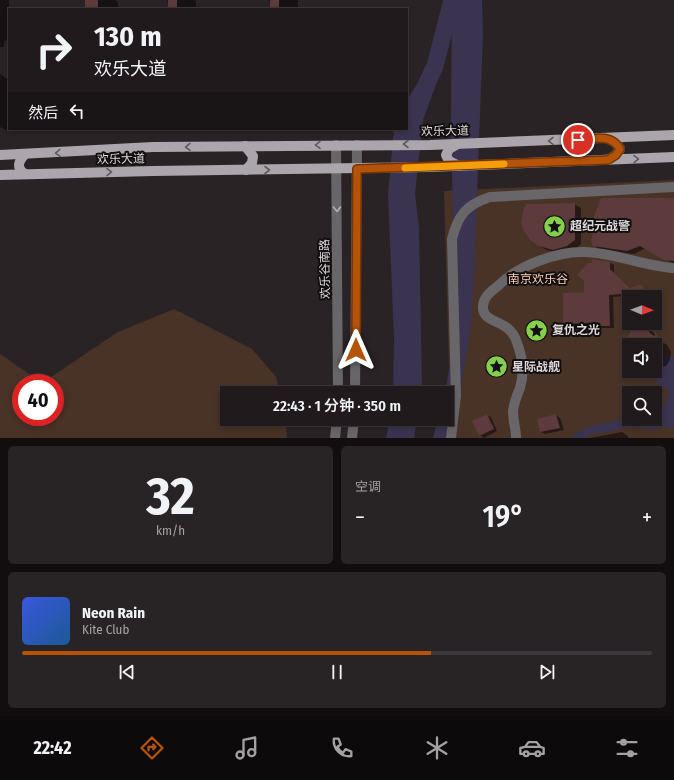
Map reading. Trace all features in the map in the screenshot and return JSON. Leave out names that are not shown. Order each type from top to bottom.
[{"type":"main road","name":"欢乐大道","points":[[0,155],[153,148],[460,144],[674,135]]},
{"type":"main road","points":[[608,160],[616,155],[620,149],[616,143],[609,138]]},
{"type":"main road","points":[[459,166],[449,161],[446,155],[449,149],[460,144]]},
{"type":"main road","points":[[245,146],[253,156],[252,163],[246,170]]},
{"type":"main road","points":[[25,154],[18,165],[20,170],[26,174]]},
{"type":"main road","name":"欢乐大道","points":[[0,175],[429,168],[674,157]]},
{"type":"street","name":"欢乐谷南路","points":[[336,145],[338,386]]},
{"type":"street","points":[[355,386],[357,145]]},
{"type":"street","points":[[451,438],[456,396],[452,239],[456,224],[464,211],[476,202],[490,197],[674,187]]},
{"type":"street","points":[[516,438],[513,411],[514,401],[520,386],[522,356],[515,338],[509,328],[488,318],[484,311],[483,304],[486,297],[502,282],[523,267],[544,258],[583,252],[656,267],[674,268]]},
{"type":"street","points":[[335,438],[336,426]]},
{"type":"street","points":[[352,438],[353,426]]},
{"type":"green space","name":"南京欢乐谷","points":[[674,180],[674,438],[442,438],[444,426],[454,426],[454,386],[448,386],[449,367],[444,191]]},
{"type":"green space","points":[[174,309],[252,349],[276,377],[278,386],[220,386],[220,426],[286,426],[287,438],[0,438],[0,354],[29,374],[12,374],[12,426],[64,426],[64,374],[55,374],[118,332]]},
{"type":"shaded area","points":[[452,0],[482,0],[483,34],[473,302],[464,371],[454,417],[454,386],[446,386],[453,347],[454,281],[451,118]]},
{"type":"shaded area","points":[[429,65],[442,68],[423,120],[415,194],[419,228],[422,386],[393,386],[394,338],[388,194],[394,130],[408,130],[408,98]]},
{"type":"shaded area","points":[[674,356],[674,428],[664,427],[652,430],[631,427],[589,435],[585,438],[571,438],[585,428],[622,419],[622,426],[662,426],[662,407],[665,406],[669,394],[668,389],[655,381],[654,378],[662,378],[662,357]]},
{"type":"shaded area","points":[[389,426],[416,426],[414,438],[386,438]]},
{"type":"shaded area","points":[[436,426],[452,426],[449,438],[433,438]]},
{"type":"building","points":[[85,0],[98,0],[98,8],[85,8]]},
{"type":"building","points":[[168,0],[177,0],[177,8],[168,8]]},
{"type":"building","points":[[270,0],[279,0],[279,8],[270,8]]},
{"type":"building","points":[[601,198],[674,198],[674,261],[664,260],[640,246],[627,251],[593,246],[591,241],[593,233],[588,231]]},
{"type":"building","points":[[575,203],[575,240],[567,246],[553,250],[539,246],[530,240],[521,223],[526,204]]},
{"type":"building","points":[[592,259],[610,262],[610,269],[630,288],[639,285],[643,286],[645,290],[622,290],[622,296],[621,294],[609,295],[610,326],[589,326],[589,323],[563,324],[563,293],[584,293],[584,281],[577,275],[588,263],[592,263]]},
{"type":"building","points":[[631,330],[648,330],[655,336],[655,330],[659,338],[626,338]]},
{"type":"building","points":[[487,414],[494,429],[479,436],[472,421]]},
{"type":"building","points":[[556,414],[560,428],[540,432],[537,419]]},
{"type":"waterway","points":[[425,87],[435,66],[452,0]]},
{"type":"slow traffic","points":[[405,168],[504,164]]},
{"type":"place","name":"超纪元战警","points":[[555,226]]},
{"type":"place","name":"复仇之光","points":[[536,330]]},
{"type":"place","name":"星际战舰","points":[[496,367]]},
{"type":"route","points":[[356,350],[357,169],[429,168],[608,160],[616,155],[620,149],[616,143],[609,138],[578,140]]}]
